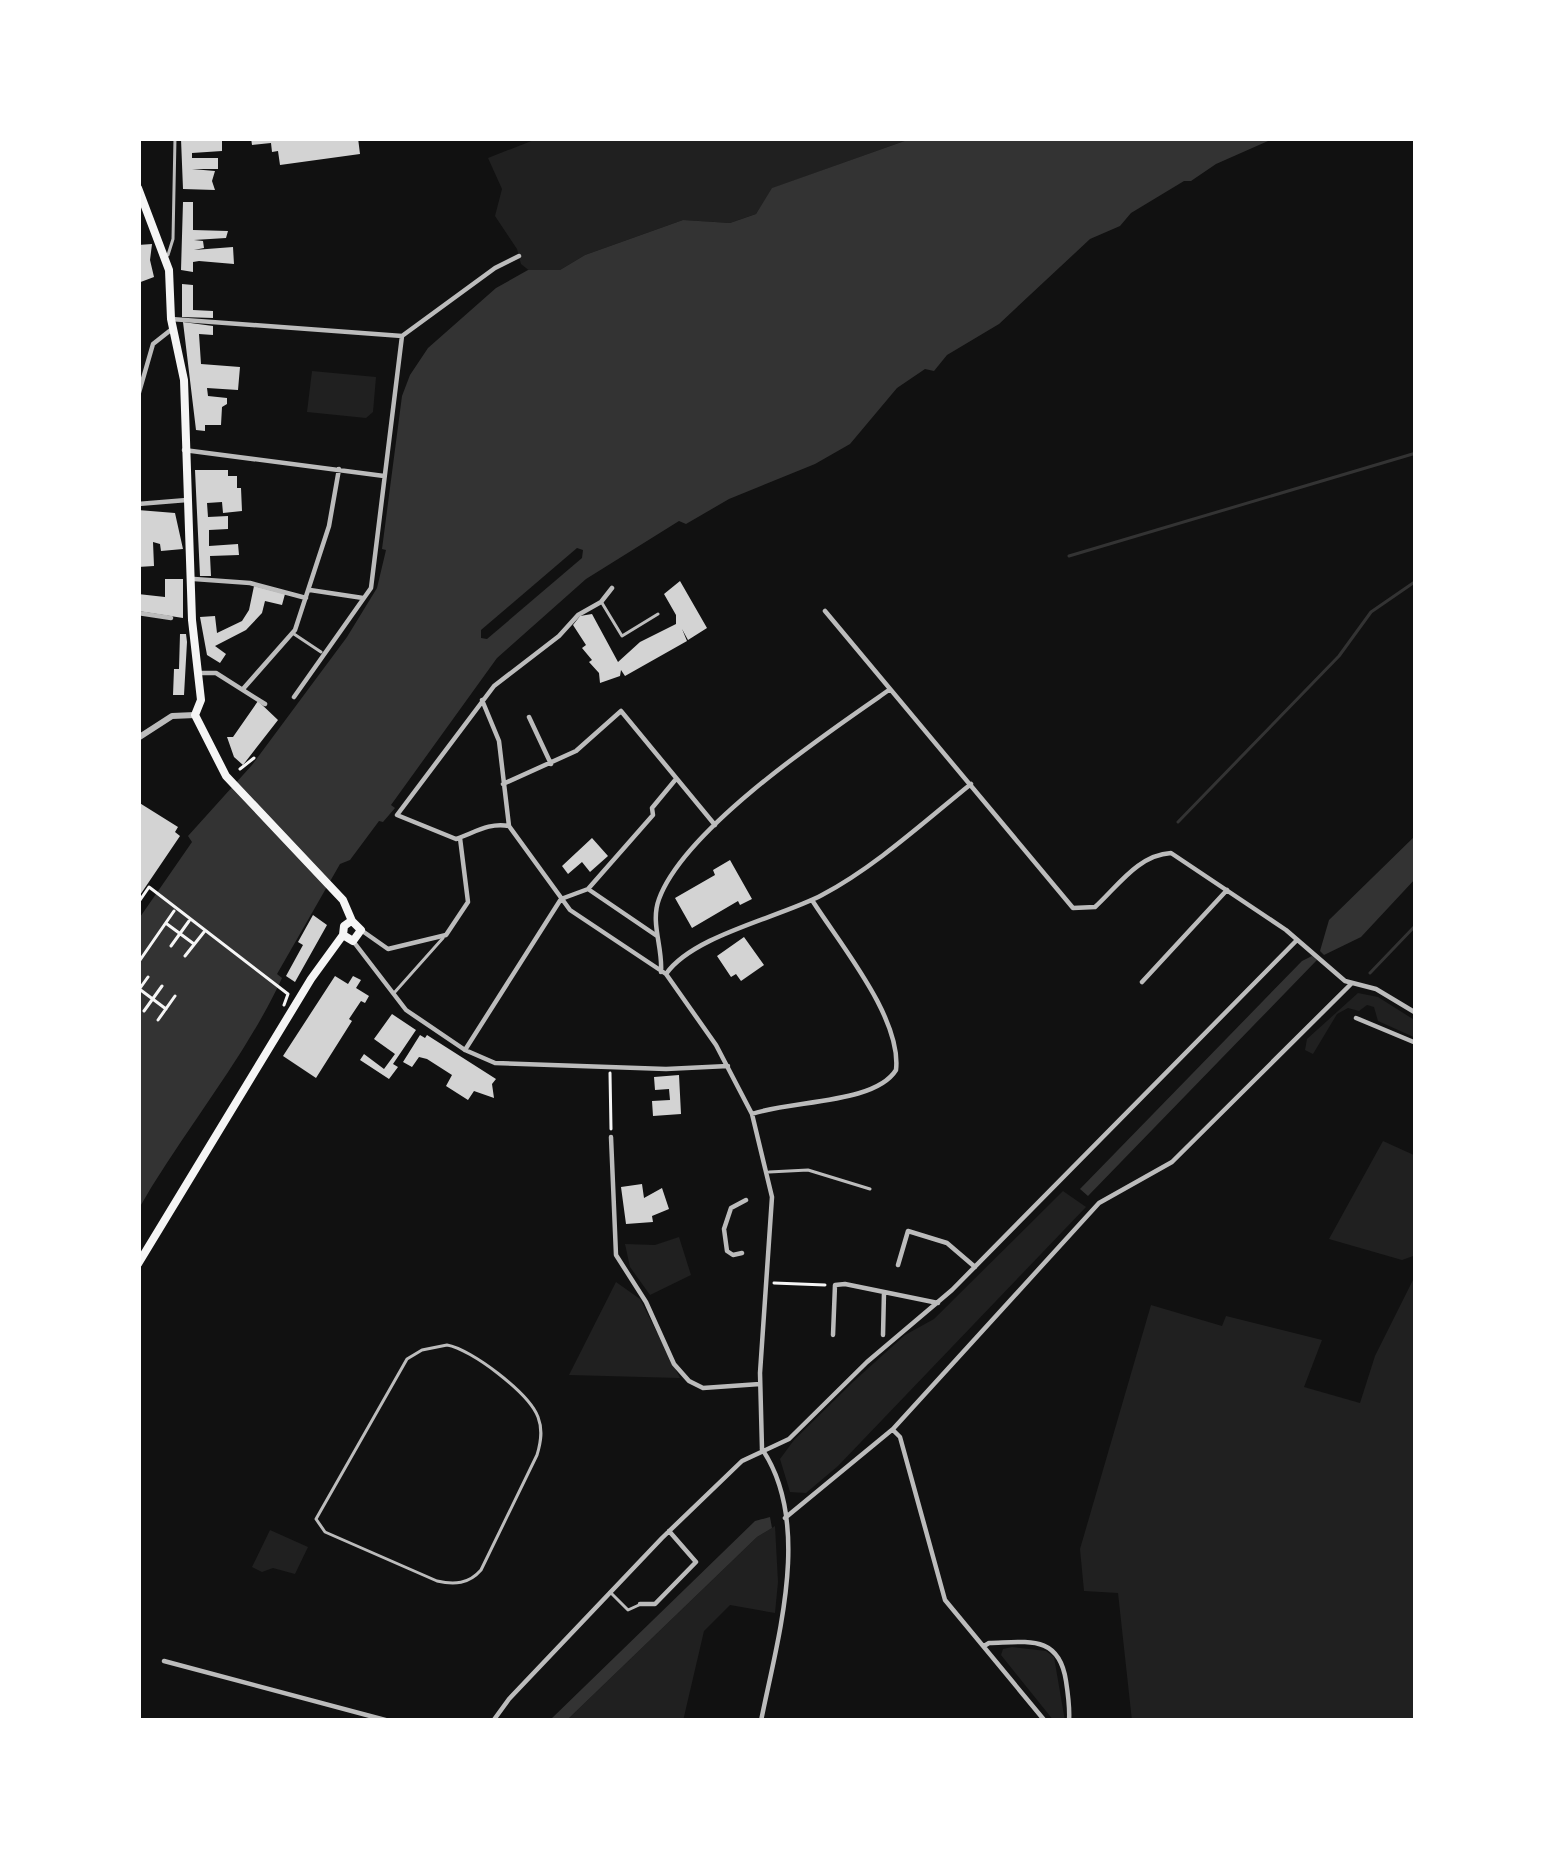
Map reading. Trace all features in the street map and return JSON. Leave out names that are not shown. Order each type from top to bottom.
[{"type":"main road","points":[[138,188],[166,261],[171,324],[184,380],[189,620],[201,700],[195,715],[226,776],[343,900],[362,931],[353,941],[343,935]]},
{"type":"main road","points":[[138,1264],[321,962],[352,921]]},
{"type":"street","points":[[166,261],[172,239],[175,138]]},
{"type":"street","points":[[138,396],[153,344],[171,324],[402,336],[495,268],[519,256]]},
{"type":"street","points":[[294,697],[373,578],[402,336]]},
{"type":"street","points":[[184,450],[384,476]]},
{"type":"street","points":[[243,689],[293,633],[329,526],[339,469]]},
{"type":"street","points":[[138,503],[187,500]]},
{"type":"street","points":[[191,579],[364,598]]},
{"type":"street","points":[[509,826],[474,830],[460,838],[419,827],[397,815],[482,700],[612,588]]},
{"type":"street","points":[[601,602],[622,636],[658,614]]},
{"type":"street","points":[[826,611],[1073,908],[1095,908],[1140,862],[1155,854],[1171,854],[1297,940],[1351,984],[1370,986],[1416,1012]]},
{"type":"street","points":[[138,613],[170,618]]},
{"type":"street","points":[[293,633],[325,654]]},
{"type":"street","points":[[198,673],[216,673],[265,704]]},
{"type":"street","points":[[664,973],[656,912],[663,891],[715,825],[795,758],[890,690]]},
{"type":"street","points":[[482,700],[499,741],[509,826],[570,910],[664,973],[728,1066],[752,1114],[769,1172],[772,1199],[760,1384],[763,1449],[772,1463],[788,1545],[785,1601],[761,1721]]},
{"type":"street","points":[[502,784],[576,751],[621,711],[715,825]]},
{"type":"street","points":[[138,737],[172,716],[195,715]]},
{"type":"street","points":[[529,716],[551,764]]},
{"type":"street","points":[[465,1050],[561,899],[588,889],[653,815],[652,808],[677,778]]},
{"type":"street","points":[[664,973],[696,951],[812,900],[971,784]]},
{"type":"street","points":[[393,995],[468,902],[460,838]]},
{"type":"street","points":[[588,889],[657,936]]},
{"type":"street","points":[[1142,982],[1226,890]]},
{"type":"street","points":[[752,1114],[789,1103],[871,1092],[886,1083],[897,1065],[884,1018],[867,984],[812,900]]},
{"type":"street","points":[[362,931],[388,949],[446,935]]},
{"type":"street","points":[[493,1721],[669,1531],[742,1461],[789,1439],[882,1349],[938,1303],[1297,940]]},
{"type":"street","points":[[353,941],[406,1010],[465,1050],[506,1066],[728,1066]]},
{"type":"street","points":[[784,1516],[893,1429],[1099,1203],[1172,1162],[1351,984]]},
{"type":"street","points":[[1356,1018],[1416,1043]]},
{"type":"street","points":[[611,1137],[616,1255],[646,1302],[678,1370],[707,1389],[760,1384]]},
{"type":"street","points":[[769,1172],[808,1170],[870,1189]]},
{"type":"street","points":[[742,1253],[728,1251],[724,1228],[731,1208],[746,1199]]},
{"type":"street","points":[[761,1199],[772,1199]]},
{"type":"street","points":[[898,1265],[908,1231],[947,1243],[975,1267]]},
{"type":"street","points":[[832,1335],[835,1286],[938,1303]]},
{"type":"street","points":[[883,1335],[884,1292]]},
{"type":"street","points":[[430,1347],[461,1348],[524,1396],[536,1412],[541,1435],[537,1455],[481,1570],[453,1584],[436,1581],[325,1532],[316,1519],[407,1360],[430,1347]]},
{"type":"street","points":[[893,1429],[900,1437],[944,1597],[1046,1721]]},
{"type":"street","points":[[610,1592],[628,1610],[655,1604],[696,1562],[669,1531]]},
{"type":"street","points":[[984,1646],[1034,1642],[1051,1647],[1063,1662],[1070,1721]]},
{"type":"street","points":[[164,1661],[389,1721]]},
{"type":"path","points":[[240,769],[254,758]]},
{"type":"path","points":[[138,903],[149,887],[288,994],[282,1004]]},
{"type":"path","points":[[138,963],[174,911]]},
{"type":"path","points":[[171,946],[188,922]]},
{"type":"path","points":[[166,923],[194,944]]},
{"type":"path","points":[[185,956],[204,932]]},
{"type":"path","points":[[148,977],[138,989],[166,1009]]},
{"type":"path","points":[[144,1011],[162,986]]},
{"type":"path","points":[[158,1020],[175,996]]},
{"type":"path","points":[[610,1066],[611,1137]]},
{"type":"path","points":[[766,1282],[825,1285]]},
{"type":"shaded area","points":[[539,138],[913,138],[773,188],[756,214],[730,223],[683,220],[585,255],[560,270],[531,272],[521,264],[517,249],[495,216],[502,189],[488,158]]},
{"type":"shaded area","points":[[913,138],[1275,138],[1184,181],[1131,213],[1120,226],[1090,239],[999,324],[947,355],[934,371],[925,369],[897,388],[850,444],[815,464],[729,499],[686,524],[679,521],[586,579],[497,658],[391,805],[395,808],[350,860],[340,864],[277,974],[282,978],[250,1038],[138,1210],[138,920],[192,842],[188,836],[252,765],[347,637],[377,588],[386,550],[382,549],[402,396],[428,348],[496,288],[528,270],[560,270],[585,255],[683,220],[730,223],[756,214],[772,188]]},
{"type":"shaded area","points":[[312,371],[376,377],[373,412],[366,418],[307,412]]},
{"type":"shaded area","points":[[1416,835],[1416,878],[1361,937],[1324,955],[1320,951],[1329,920]]},
{"type":"shaded area","points":[[1312,956],[1317,960],[1088,1196],[1080,1189],[1302,961]]},
{"type":"shaded area","points":[[1358,993],[1378,997],[1416,1021],[1416,1038],[1378,1021],[1374,1007],[1367,1005],[1337,1014],[1313,1054],[1305,1050],[1307,1039]]},
{"type":"shaded area","points":[[1383,1141],[1416,1156],[1416,1255],[1402,1260],[1329,1239]]},
{"type":"shaded area","points":[[1063,1191],[1086,1207],[838,1466],[806,1493],[790,1492],[780,1459],[794,1440],[905,1335],[934,1319]]},
{"type":"shaded area","points":[[679,1237],[691,1275],[650,1295],[630,1267],[625,1244],[655,1245]]},
{"type":"shaded area","points":[[1414,1278],[1416,1721],[1132,1721],[1118,1593],[1084,1591],[1080,1549],[1151,1305],[1222,1326],[1226,1316],[1322,1340],[1304,1387],[1360,1403],[1375,1356]]},
{"type":"shaded area","points":[[616,1282],[640,1299],[680,1378],[569,1375]]},
{"type":"shaded area","points":[[770,1517],[772,1528],[757,1537],[566,1721],[549,1721],[755,1521]]},
{"type":"shaded area","points":[[775,1526],[775,1613],[730,1605],[704,1631],[683,1721],[566,1721],[757,1537]]},
{"type":"shaded area","points":[[270,1530],[308,1547],[295,1574],[252,1567]]},
{"type":"shaded area","points":[[1003,1649],[1046,1651],[1054,1657],[1065,1721],[1054,1721],[1001,1655]]},
{"type":"pier","points":[[577,548],[583,550],[582,558],[487,639],[481,638],[481,630]]},
{"type":"building","points":[[222,138],[222,151],[192,153],[192,158],[218,158],[218,169],[192,169],[215,171],[215,190],[183,189],[181,139]]},
{"type":"building","points":[[251,138],[358,138],[360,154],[280,165],[271,143],[252,145]]},
{"type":"building","points":[[183,202],[193,202],[193,230],[228,231],[226,238],[194,240],[203,241],[204,248],[194,250],[233,247],[234,264],[199,261],[193,262],[193,272],[181,270]]},
{"type":"building","points":[[152,244],[154,277],[138,283],[138,245]]},
{"type":"building","points":[[182,284],[193,285],[193,310],[213,311],[213,318],[182,317]]},
{"type":"building","points":[[183,322],[213,326],[213,335],[199,334],[201,364],[240,367],[238,390],[207,388],[208,396],[227,398],[227,404],[222,407],[221,425],[205,425],[205,431],[196,430]]},
{"type":"building","points":[[195,470],[228,470],[228,476],[237,476],[237,488],[241,488],[242,511],[223,513],[222,502],[207,503],[208,517],[228,516],[228,529],[209,530],[209,546],[238,544],[239,555],[210,556],[211,576],[200,576]]},
{"type":"building","points":[[138,510],[175,513],[183,549],[161,551],[160,544],[153,542],[154,566],[138,567]]},
{"type":"building","points":[[165,579],[183,579],[183,618],[138,611],[138,594],[165,597]]},
{"type":"building","points":[[680,581],[707,628],[688,640],[682,629],[687,641],[625,676],[621,670],[620,676],[600,683],[573,625],[580,616],[592,614],[618,662],[640,642],[676,624],[664,594]]},
{"type":"building","points":[[254,586],[285,594],[282,605],[265,601],[262,613],[246,630],[215,646],[226,654],[220,663],[207,655],[200,617],[215,616],[217,633],[242,621]]},
{"type":"building","points":[[180,634],[186,634],[187,642],[184,695],[173,695],[174,669],[179,669]]},
{"type":"building","points":[[258,701],[278,720],[243,765],[234,757],[227,737],[233,737]]},
{"type":"building","points":[[138,802],[178,827],[175,832],[180,836],[138,898]]},
{"type":"building","points":[[592,838],[608,856],[590,872],[582,862],[568,874],[562,866]]},
{"type":"building","points":[[730,860],[752,899],[740,905],[738,901],[692,928],[675,898],[715,875],[713,870]]},
{"type":"building","points":[[313,915],[327,925],[295,982],[286,976]]},
{"type":"building","points":[[744,937],[764,965],[741,981],[736,974],[731,977],[717,956]]},
{"type":"building","points":[[335,976],[348,984],[353,976],[361,980],[356,988],[369,996],[349,1019],[316,1078],[283,1056]]},
{"type":"building","points":[[392,1014],[416,1030],[393,1064],[398,1067],[389,1079],[360,1060],[364,1054],[384,1069],[395,1054],[374,1039]]},
{"type":"building","points":[[420,1035],[496,1079],[494,1098],[474,1091],[468,1100],[446,1086],[452,1075],[427,1059],[419,1057],[412,1067],[403,1062]]},
{"type":"building","points":[[679,1075],[681,1114],[653,1116],[652,1101],[670,1100],[669,1089],[655,1090],[654,1077]]},
{"type":"building","points":[[642,1184],[644,1198],[662,1188],[669,1209],[652,1216],[653,1222],[626,1224],[621,1187]]},
{"type":"waterway","points":[[1069,556],[1416,453]]},
{"type":"waterway","points":[[1178,822],[1339,656],[1371,612],[1416,581]]},
{"type":"waterway","points":[[1370,973],[1416,925]]}]
